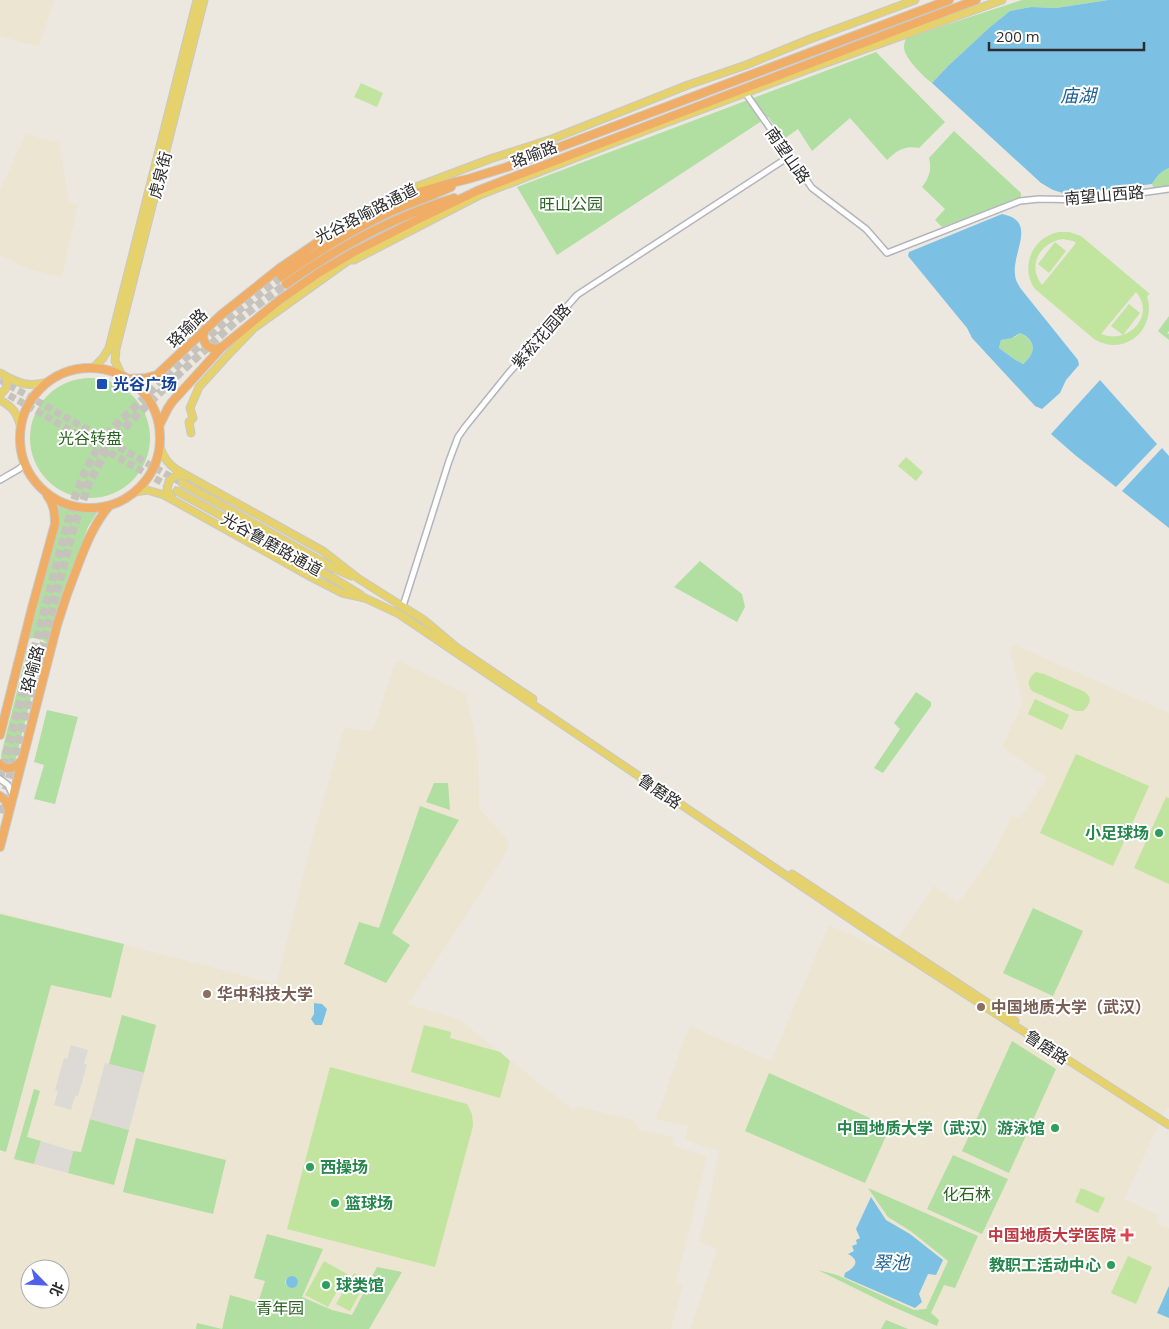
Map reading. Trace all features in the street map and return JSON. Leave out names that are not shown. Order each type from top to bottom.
[{"type":"highway","name":"珞喻路","points":[[260,284],[324,238],[369,214],[422,190],[507,167],[950,0]]},
{"type":"highway","name":"珞喻路","points":[[159,426],[172,402],[222,347],[281,299],[320,272],[354,252],[478,191],[744,91],[976,0]]},
{"type":"highway","name":"光谷珞喻路通道","points":[[281,277],[310,257],[356,230],[468,179]]},
{"type":"highway","name":"光谷珞喻路通道","points":[[286,284],[337,250],[374,230],[423,208],[478,191]]},
{"type":"highway","name":"珞瑜路","points":[[125,378],[146,378],[163,371],[206,328],[260,284]]},
{"type":"highway","points":[[206,328],[203,337],[205,343],[212,349],[222,347]]},
{"type":"highway","points":[[103,369],[125,378],[137,386],[152,404],[159,426],[160,447],[149,476],[135,492],[118,503],[109,506],[95,508],[75,506],[56,499],[44,491],[33,478],[25,464],[22,452],[21,428],[28,407],[34,397],[50,381],[75,370],[103,369]]},
{"type":"highway","name":"珞喻路","points":[[0,735],[55,524],[54,505],[44,491]]},
{"type":"highway","name":"珞喻路","points":[[0,847],[66,595],[90,534],[109,506]]},
{"type":"highway","points":[[0,764],[5,768],[12,768],[17,766],[22,760]]},
{"type":"highway","points":[[0,796],[5,800],[9,810]]},
{"type":"main road","name":"虎泉街","points":[[93,368],[104,358],[108,348],[197,0]]},
{"type":"main road","name":"虎泉街","points":[[125,378],[115,361],[116,350],[204,0]]},
{"type":"main road","points":[[392,196],[490,159],[552,139],[688,85],[746,65],[915,0]]},
{"type":"main road","points":[[190,433],[189,422],[193,418],[190,408],[199,387],[229,354],[254,328],[350,260],[354,260],[480,195],[744,91],[1002,0]]},
{"type":"main road","points":[[2,374],[17,382],[30,385],[50,381]]},
{"type":"main road","points":[[0,394],[5,390],[7,384],[7,380],[2,374]]},
{"type":"main road","points":[[0,400],[11,406],[16,412],[21,428]]},
{"type":"main road","name":"鲁磨路","points":[[160,447],[162,455],[167,462],[177,470],[323,551],[359,579],[424,620],[456,647],[746,844],[1169,1120]]},
{"type":"main road","points":[[172,498],[167,490],[169,481],[177,476],[187,476]]},
{"type":"main road","name":"光谷鲁磨路通道","points":[[182,483],[335,569],[359,579]]},
{"type":"main road","name":"光谷鲁磨路通道","points":[[177,490],[346,585],[365,598]]},
{"type":"main road","name":"鲁磨路","points":[[135,492],[153,491],[172,498],[342,593],[365,598],[399,614],[870,932],[1169,1125]]},
{"type":"street","name":"南望山路","points":[[744,91],[812,188],[866,230],[887,253]]},
{"type":"street","name":"紫菘花园路","points":[[403,606],[458,437],[507,374],[577,295],[790,156]]},
{"type":"street","name":"南望山西路","points":[[887,253],[1010,204],[1026,200],[1090,200],[1169,189]]},
{"type":"street","points":[[0,480],[20,469],[25,464]]},
{"type":"street","points":[[1,779],[10,779],[18,774]]},
{"type":"street","points":[[1,779],[8,785],[13,796]]},
{"type":"shaded area","points":[[0,0],[54,0],[39,47],[0,36]]},
{"type":"shaded area","points":[[26,134],[59,143],[69,201],[78,205],[62,277],[28,269],[0,255],[0,190]]},
{"type":"shaded area","name":"中国地质大学（武汉）","points":[[1015,645],[1169,713],[1169,1108],[1167,1107],[1124,1199],[1158,1215],[1157,1224],[1169,1228],[1169,1329],[690,1329],[717,1249],[699,1241],[719,1151],[685,1140],[688,1126],[656,1119],[690,1026],[771,1061],[829,925],[888,952],[934,886],[958,903],[990,859],[1012,816],[1020,818],[1047,778],[1002,747],[1023,702],[1009,648]]},
{"type":"shaded area","name":"华中科技大学","points":[[401,662],[466,694],[478,749],[479,808],[507,839],[508,849],[408,1004],[460,1020],[574,1111],[576,1106],[634,1120],[639,1130],[674,1137],[673,1145],[707,1157],[676,1283],[683,1285],[671,1329],[0,1329],[0,912],[276,984],[312,840],[344,727],[373,730],[395,663]]},
{"type":"shaded area","points":[[71,1045],[88,1050],[84,1063],[87,1065],[78,1096],[75,1096],[71,1110],[54,1105],[58,1091],[55,1090],[64,1058],[67,1059]]},
{"type":"shaded area","points":[[105,1063],[144,1073],[129,1130],[90,1119]]},
{"type":"shaded area","points":[[41,1141],[73,1151],[68,1173],[34,1164]]},
{"type":"green space","points":[[1022,0],[1108,0],[1056,8],[1031,7],[1010,11],[990,27],[932,83],[915,67],[907,56],[904,46],[906,38]]},
{"type":"green space","name":"旺山公园","points":[[876,52],[945,122],[919,148],[910,147],[902,149],[894,153],[887,160],[850,118],[812,151],[798,129],[784,139],[768,117],[557,255],[517,187]]},
{"type":"green space","points":[[361,83],[383,93],[377,107],[354,97]]},
{"type":"green space","points":[[954,131],[1021,193],[1021,198],[942,227],[935,220],[945,209],[922,187],[929,173],[929,158]]},
{"type":"green space","points":[[1169,168],[1169,187],[1154,189],[1152,184],[1161,173]]},
{"type":"green space","points":[[1059,232],[1069,232],[1081,236],[1150,294],[1147,296],[1149,308],[1147,319],[1143,329],[1136,337],[1117,345],[1106,344],[1094,339],[1034,288],[1028,270],[1029,261],[1036,246],[1050,235]],"holes":[[[1063,239],[1076,243],[1042,285],[1035,270],[1038,256],[1048,245]],[[1136,292],[1143,310],[1136,326],[1130,332],[1121,335],[1101,334]]]},
{"type":"green space","points":[[1055,242],[1066,251],[1049,273],[1038,264]]},
{"type":"green space","points":[[1129,304],[1140,313],[1123,335],[1111,326]]},
{"type":"green space","points":[[1169,316],[1169,331],[1167,333],[1169,334],[1169,340],[1158,331]]},
{"type":"green space","points":[[1020,333],[1032,343],[1033,347],[1031,356],[1023,364],[999,348],[1001,340],[1015,337]]},
{"type":"green space","name":"光谷转盘","points":[[90,378],[102,379],[113,383],[123,388],[132,396],[140,405],[145,415],[149,426],[149,450],[145,461],[140,471],[132,480],[123,488],[113,493],[102,497],[90,498],[78,497],[67,493],[57,488],[48,480],[40,471],[35,461],[31,450],[30,438],[31,426],[35,415],[40,405],[48,396],[57,388],[67,383],[78,379]]},
{"type":"green space","points":[[906,457],[923,472],[916,481],[898,466]]},
{"type":"green space","points":[[56,502],[76,509],[98,511],[88,527],[69,577],[48,644],[39,638],[29,639],[59,521],[59,509]]},
{"type":"green space","points":[[700,561],[742,594],[745,607],[737,622],[674,587]]},
{"type":"green space","points":[[32,645],[39,646],[42,654],[16,758],[13,762],[6,764],[2,762],[1,755],[27,651]]},
{"type":"green space","points":[[1036,672],[1085,692],[1090,699],[1087,706],[1083,711],[1076,711],[1032,691],[1029,681]]},
{"type":"green space","points":[[916,692],[931,702],[931,706],[883,773],[874,768],[900,729],[894,723]]},
{"type":"green space","points":[[1035,699],[1069,715],[1062,730],[1028,714]]},
{"type":"green space","points":[[47,710],[78,717],[55,804],[34,799],[44,765],[34,762]]},
{"type":"green space","points":[[1076,754],[1149,786],[1113,866],[1040,833]]},
{"type":"green space","points":[[434,783],[448,783],[450,810],[426,802]]},
{"type":"green space","name":"小足球场","points":[[1166,797],[1169,798],[1169,884],[1134,868]]},
{"type":"green space","points":[[420,806],[459,820],[392,933],[410,945],[386,983],[344,964],[359,922],[379,928]]},
{"type":"green space","points":[[1033,908],[1083,931],[1053,996],[1003,973]]},
{"type":"green space","points":[[0,914],[124,944],[111,998],[51,985],[6,1152],[0,1150]]},
{"type":"green space","points":[[122,1015],[156,1025],[144,1073],[109,1064]]},
{"type":"green space","points":[[424,1025],[451,1032],[450,1038],[500,1052],[510,1061],[500,1098],[411,1072]]},
{"type":"green space","points":[[1012,1041],[1056,1069],[1009,1173],[962,1151]]},
{"type":"green space","points":[[330,1067],[467,1104],[472,1114],[473,1126],[435,1267],[287,1229]]},
{"type":"green space","points":[[769,1073],[890,1127],[865,1183],[745,1131]]},
{"type":"green space","points":[[34,1089],[40,1091],[27,1137],[41,1141],[34,1164],[14,1159]]},
{"type":"green space","points":[[90,1119],[129,1130],[114,1185],[68,1173],[73,1151],[81,1152]]},
{"type":"green space","points":[[136,1138],[226,1160],[213,1214],[123,1192]]},
{"type":"green space","name":"化石林","points":[[953,1155],[1008,1179],[982,1234],[927,1209]]},
{"type":"green space","points":[[868,1188],[978,1236],[955,1288],[944,1285],[931,1313],[939,1320],[937,1326],[818,1270],[837,1275],[914,1310],[926,1309],[948,1261],[912,1232],[888,1217]]},
{"type":"green space","points":[[1081,1188],[1105,1198],[1098,1213],[1075,1202]]},
{"type":"green space","name":"青年园","points":[[267,1234],[323,1249],[302,1297],[332,1310],[352,1315],[377,1267],[402,1272],[369,1329],[222,1329],[230,1295],[258,1303],[265,1281],[254,1278]],"holes":[[[287,1278],[296,1278],[298,1282],[295,1287],[287,1286],[285,1282]]]},
{"type":"green space","points":[[1128,1256],[1152,1267],[1136,1304],[1111,1293]]},
{"type":"green space","name":"球类馆","points":[[324,1261],[347,1274],[328,1307],[305,1295]]},
{"type":"green space","points":[[354,1273],[367,1280],[350,1311],[336,1304]]},
{"type":"green space","points":[[886,1320],[908,1329],[881,1329]]},
{"type":"green space","points":[[197,1323],[222,1329],[196,1329]]},
{"type":"water","name":"庙湖","points":[[1108,0],[1169,0],[1169,168],[1159,174],[1152,184],[1066,194],[1053,190],[1041,183],[932,83],[990,27],[1010,11],[1031,7],[1056,8]]},
{"type":"water","points":[[1002,214],[1013,218],[1019,223],[1021,238],[1015,265],[1017,282],[1078,360],[1079,365],[1066,380],[1060,393],[1042,409],[1035,406],[972,338],[967,328],[908,256],[909,252]],"holes":[[[1020,333],[1032,343],[1033,347],[1031,356],[1023,364],[999,348],[1001,340],[1012,338]]]},
{"type":"water","points":[[1100,380],[1157,444],[1116,487],[1051,434]]},
{"type":"water","points":[[1162,448],[1169,456],[1169,528],[1122,491]]},
{"type":"water","points":[[314,1003],[322,1004],[327,1009],[322,1025],[315,1025],[311,1019],[314,1014]]},
{"type":"water","name":"翠池","points":[[871,1197],[886,1220],[910,1234],[943,1260],[936,1275],[928,1274],[919,1294],[922,1302],[915,1308],[844,1277],[845,1273],[855,1264],[854,1259],[848,1254],[854,1251],[852,1246],[857,1244],[856,1240],[860,1238],[856,1229]]},
{"type":"water","points":[[290,1276],[294,1276],[298,1282],[294,1288],[290,1288],[286,1284],[286,1280]]},
{"type":"water","points":[[1169,1286],[1169,1318],[1157,1313]]},
{"type":"tunnel","points":[[0,778],[70,514],[85,472],[96,451],[111,430],[177,366],[230,317],[281,277]]},
{"type":"tunnel","points":[[0,813],[73,530],[89,483],[107,449],[136,416],[235,322],[286,284]]},
{"type":"tunnel","points":[[0,380],[182,483]]},
{"type":"tunnel","points":[[0,390],[177,491]]},
{"type":"place","name":"光谷广场","points":[[102,384]]},
{"type":"place","name":"小足球场","points":[[1159,833]]},
{"type":"place","name":"华中科技大学","points":[[207,994]]},
{"type":"place","name":"中国地质大学（武汉）","points":[[981,1007]]},
{"type":"place","name":"中国地质大学（武汉）游泳馆","points":[[1055,1128]]},
{"type":"place","name":"西操场","points":[[310,1167]]},
{"type":"place","name":"篮球场","points":[[335,1203]]},
{"type":"place","name":"中国地质大学医院","points":[[1127,1235]]},
{"type":"place","name":"教职工活动中心","points":[[1111,1265]]},
{"type":"place","name":"球类馆","points":[[326,1285]]}]
